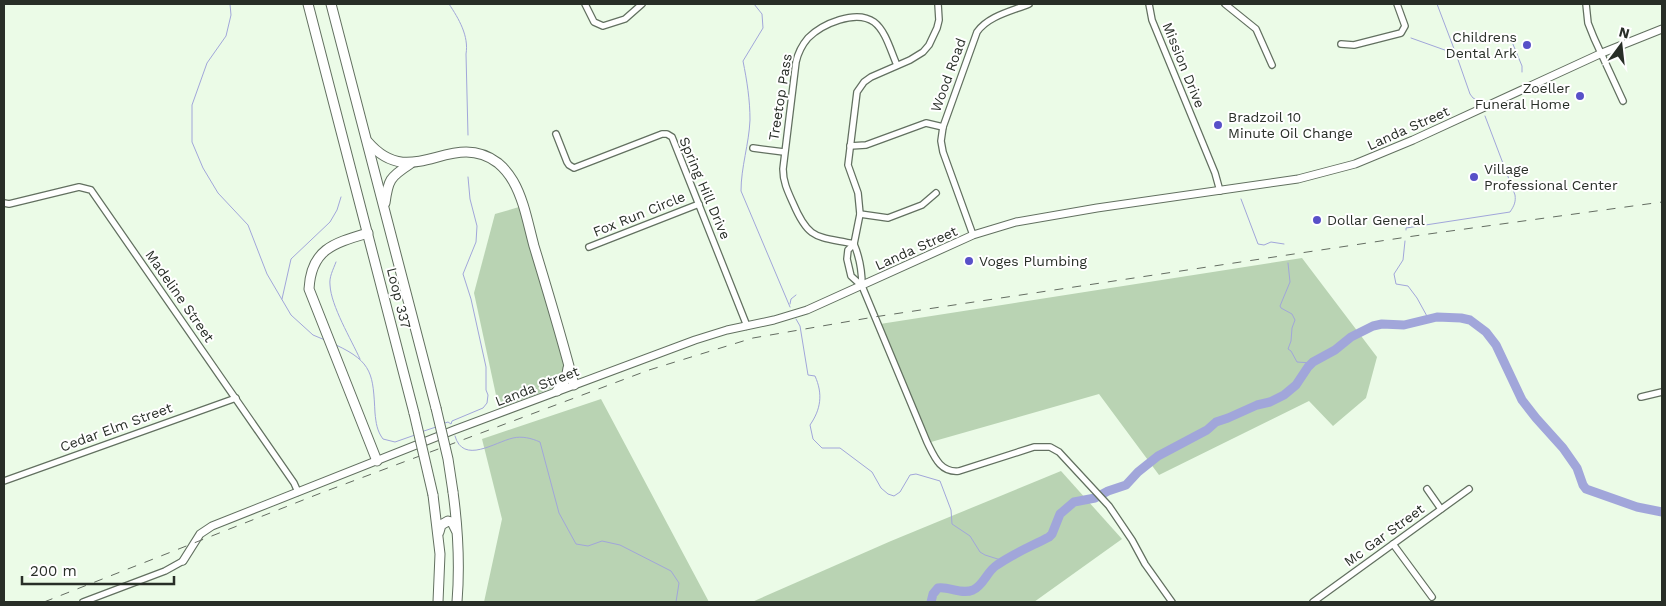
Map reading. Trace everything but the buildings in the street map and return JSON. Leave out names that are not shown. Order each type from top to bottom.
[{"type":"main road","name":"Loop 337","points":[[308,4],[414,413],[433,495],[440,554],[438,602]]},
{"type":"main road","name":"Loop 337","points":[[332,6],[448,459],[458,538],[457,602]]},
{"type":"main road","points":[[366,140],[382,155],[395,162],[410,164]]},
{"type":"main road","points":[[384,207],[388,186],[394,174],[410,164],[450,154],[472,152],[492,160],[508,173],[520,197],[574,385]]},
{"type":"main road","points":[[368,233],[342,240],[326,249],[315,261],[310,275],[309,289],[378,461]]},
{"type":"main road","points":[[557,391],[566,379],[568,363]]},
{"type":"main road","points":[[438,535],[441,525],[448,521],[454,525],[458,538]]},
{"type":"street","points":[[585,4],[592,19],[598,25],[608,26],[625,18],[642,4]]},
{"type":"street","points":[[938,4],[939,20],[934,37],[929,45],[922,52],[871,77],[859,87],[854,103],[848,165],[858,193],[860,214],[854,244],[848,250],[847,262],[851,276],[862,286],[927,442],[944,468],[953,471],[959,470],[1039,447],[1050,447],[1059,452],[1102,498],[1172,602]]},
{"type":"street","name":"Wood Road","points":[[974,235],[943,152],[941,141],[943,127],[977,32],[982,25],[990,20],[1020,5],[1029,4]]},
{"type":"street","name":"Mission Drive","points":[[1149,4],[1152,20],[1207,152],[1220,191]]},
{"type":"street","points":[[1225,4],[1256,29],[1272,65]]},
{"type":"street","points":[[1342,44],[1354,46],[1402,33],[1405,26],[1397,4]]},
{"type":"street","points":[[1586,4],[1590,30],[1623,101]]},
{"type":"street","name":"Treetop Pass","points":[[854,244],[817,236],[804,226],[784,180],[784,152],[796,62],[802,46],[820,29],[848,17],[862,16],[875,22],[883,32],[898,65]]},
{"type":"street","name":"Landa Street","points":[[183,561],[200,534],[212,526],[557,391],[695,340],[799,313],[974,235],[1030,219],[1220,191],[1308,177],[1332,171],[1373,158],[1602,53],[1662,29]]},
{"type":"street","points":[[850,146],[866,145],[926,122],[943,127]]},
{"type":"street","name":"Spring Hill Drive","points":[[556,134],[568,165],[574,168],[662,134],[672,137],[747,326]]},
{"type":"street","points":[[753,148],[784,152]]},
{"type":"street","name":"Madeline Street","points":[[4,203],[9,204],[79,187],[91,190],[292,479],[298,492]]},
{"type":"street","points":[[860,214],[888,218],[922,205],[936,194]]},
{"type":"street","name":"Fox Run Circle","points":[[589,247],[699,204]]},
{"type":"street","points":[[854,244],[858,252],[862,286]]},
{"type":"street","points":[[847,262],[858,260]]},
{"type":"street","points":[[1641,397],[1662,392]]},
{"type":"street","name":"Cedar Elm Street","points":[[4,481],[236,398]]},
{"type":"street","points":[[1427,489],[1441,509]]},
{"type":"street","name":"Mc Gar Street","points":[[1313,602],[1469,489]]},
{"type":"street","points":[[1393,544],[1432,597]]},
{"type":"street","points":[[83,602],[166,571],[183,561]]},
{"type":"green space","points":[[519,207],[565,359],[565,372],[559,385],[499,409],[474,293],[495,214]]},
{"type":"green space","points":[[1302,258],[1377,357],[1366,398],[1333,426],[1309,401],[1159,475],[1099,394],[931,442],[880,324]]},
{"type":"green space","points":[[601,399],[709,602],[484,602],[502,519],[482,439]]},
{"type":"green space","points":[[1061,471],[1122,539],[1034,602],[752,602],[891,541]]},
{"type":"waterway","points":[[230,4],[231,15],[226,36],[207,63],[192,105],[192,142],[203,168],[218,193],[248,225],[267,274],[291,315],[313,335],[325,340]]},
{"type":"waterway","points":[[449,4],[460,22],[465,34],[467,47],[468,135]]},
{"type":"waterway","points":[[754,4],[762,14],[763,28],[743,61],[748,90],[750,120],[741,191],[790,307]]},
{"type":"waterway","points":[[1437,4],[1456,54]]},
{"type":"waterway","points":[[1510,37],[1522,66],[1522,72]]},
{"type":"waterway","points":[[1411,38],[1456,54],[1470,94],[1478,100]]},
{"type":"waterway","points":[[1406,230],[1406,228],[1510,212],[1514,204],[1515,195],[1485,116]]},
{"type":"waterway","points":[[445,423],[451,424],[452,421],[483,408],[487,403],[488,395],[486,390],[486,367],[471,299],[463,274],[476,242],[477,226],[470,199],[468,177]]},
{"type":"waterway","points":[[282,299],[291,259],[330,222],[337,210],[341,197]]},
{"type":"waterway","points":[[1241,199],[1258,244],[1264,245],[1271,242],[1284,244]]},
{"type":"waterway","points":[[1405,241],[1403,260],[1394,274],[1396,284],[1408,286],[1428,318]]},
{"type":"waterway","points":[[336,262],[330,279],[331,293],[360,359]]},
{"type":"waterway","points":[[1288,263],[1290,282],[1280,306],[1292,314],[1295,320],[1288,349],[1297,362],[1312,363]]},
{"type":"waterway","points":[[790,304],[791,299],[796,295]]},
{"type":"waterway","points":[[931,602],[933,594],[938,588],[964,592],[977,588],[997,565],[1016,553],[1049,537],[1060,514],[1074,502],[1095,498],[1126,485],[1138,472],[1158,456],[1207,430],[1216,422],[1284,395],[1296,385],[1313,362],[1335,350],[1351,337],[1373,326],[1382,324],[1404,325],[1437,317],[1470,320],[1486,332],[1496,345],[1522,400],[1563,448],[1577,468],[1586,489],[1637,507],[1662,512]]},
{"type":"waterway","points":[[796,319],[800,326],[808,375],[815,376],[820,395],[819,407],[810,425],[813,439],[822,448],[840,448],[872,472],[881,488],[894,496],[900,492],[910,475],[916,474],[940,481],[951,510],[952,524],[970,536],[980,552],[1004,561]]},
{"type":"waterway","points":[[336,345],[357,357],[369,371],[372,379],[376,424],[383,439],[395,442],[415,435]]},
{"type":"waterway","points":[[421,432],[436,427]]},
{"type":"waterway","points":[[455,436],[459,445],[465,449],[472,450],[489,447],[516,437],[533,439],[540,442],[559,513],[576,544],[588,546],[602,541],[620,545],[671,571],[679,583],[676,602]]},
{"type":"railway","points":[[44,602],[321,493],[649,370],[753,338],[874,317],[1414,236],[1662,202]]},
{"type":"place","name":"Childrens Dental Ark","points":[[1527,45]]},
{"type":"place","name":"Zoeller Funeral Home","points":[[1580,96]]},
{"type":"place","name":"Bradzoil 10 Minute Oil Change","points":[[1218,125]]},
{"type":"place","name":"Village Professional Center","points":[[1474,177]]},
{"type":"place","name":"Dollar General","points":[[1317,220]]},
{"type":"place","name":"Voges Plumbing","points":[[969,261]]}]
